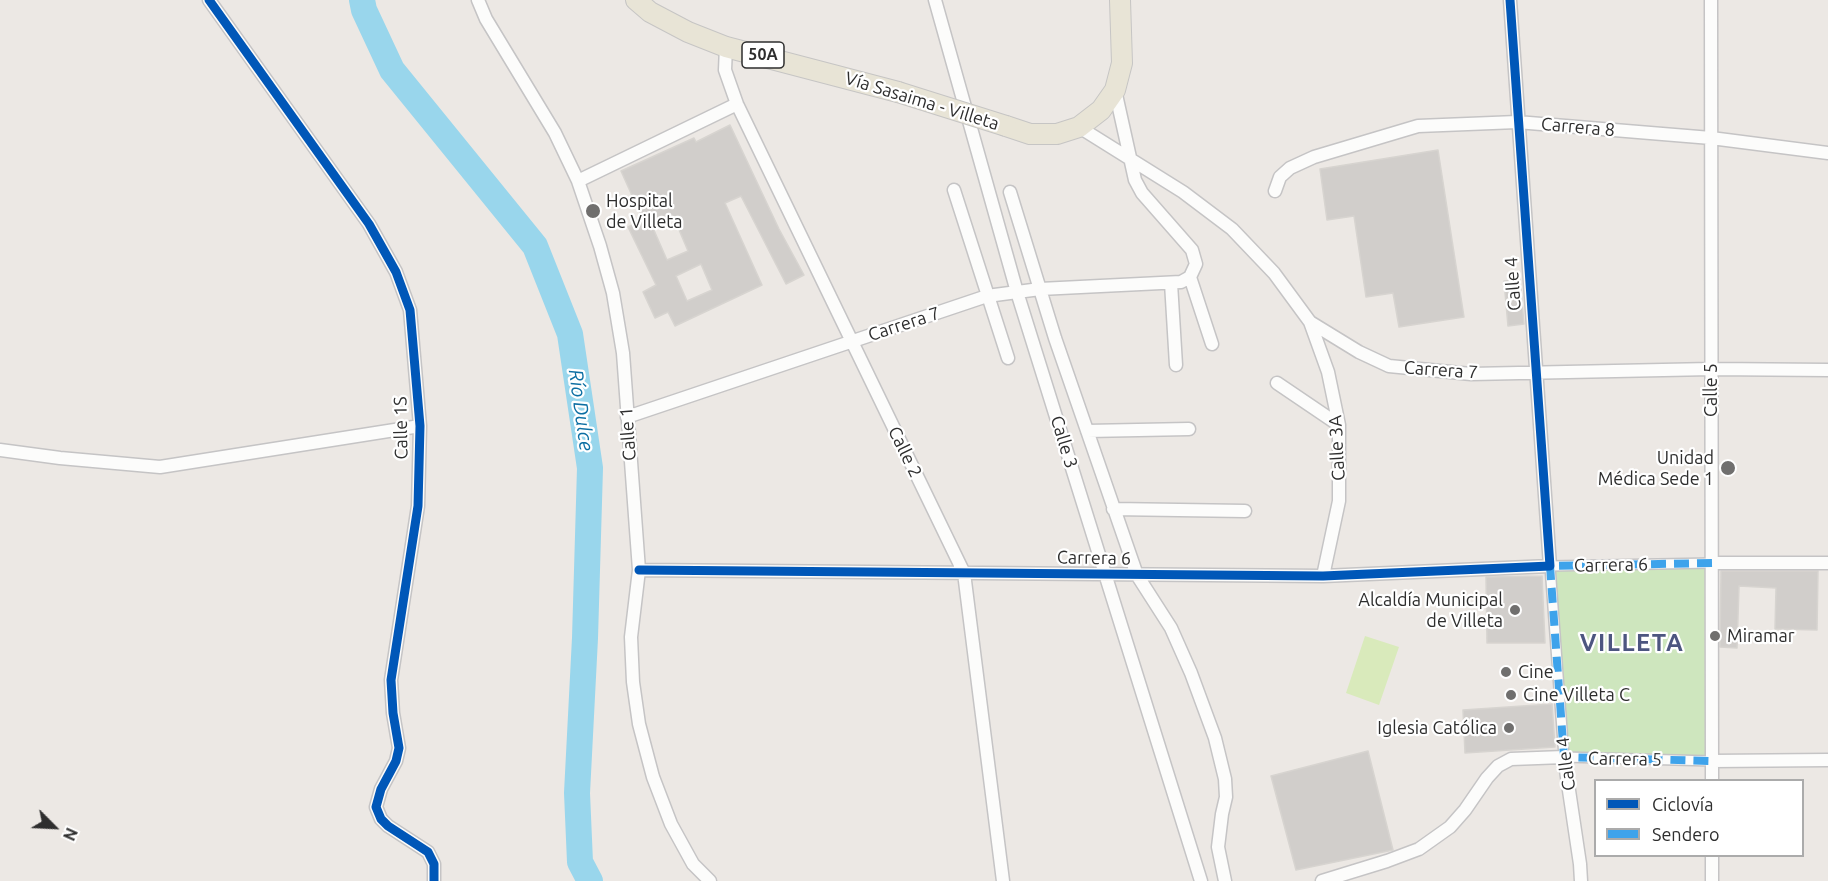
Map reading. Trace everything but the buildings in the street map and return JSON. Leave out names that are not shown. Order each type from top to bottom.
[{"type":"main road","name":"Vía Sasaima - Villeta","points":[[636,0],[650,12],[688,32],[726,46],[898,92],[1030,134],[1057,134],[1079,127],[1101,110],[1115,90],[1122,63],[1120,0]]},
{"type":"street","name":"Calle 1S","points":[[209,0],[369,224],[396,272],[410,310],[420,426],[418,506],[391,680],[393,713],[399,748],[396,762],[381,789],[376,807],[381,819],[388,826],[428,852],[434,864],[434,881]]},
{"type":"street","name":"Calle 1","points":[[478,0],[486,19],[555,133],[578,181],[613,293],[623,353],[639,570],[632,637],[633,682],[639,724],[652,777],[671,824],[693,864],[710,881]]},
{"type":"street","name":"Calle 3","points":[[935,0],[1017,292],[1202,881]]},
{"type":"street","name":"Calle 4","points":[[1509,0],[1564,757],[1581,881]]},
{"type":"street","name":"Calle 5","points":[[1711,0],[1712,779]]},
{"type":"street","name":"Calle 2","points":[[726,46],[725,70],[737,104],[964,573],[1003,881]]},
{"type":"street","points":[[1115,90],[1135,180],[1142,193],[1192,250],[1196,264],[1190,277],[1212,344]]},
{"type":"street","points":[[578,181],[737,104]]},
{"type":"street","name":"Carrera 8","points":[[1275,191],[1280,177],[1290,168],[1314,157],[1418,126],[1517,122],[1711,138],[1828,153]]},
{"type":"street","name":"Carrera 7","points":[[1079,127],[1184,192],[1232,229],[1274,273],[1310,322],[1359,352],[1389,366],[1471,374],[1711,369],[1828,370]]},
{"type":"street","points":[[954,190],[1008,358]]},
{"type":"street","name":"Calle 3","points":[[1010,192],[1087,431],[1137,574],[1171,628],[1191,673],[1215,738],[1225,779],[1226,797],[1218,848],[1225,881]]},
{"type":"street","name":"Carrera 7","points":[[627,417],[987,296],[1040,289],[1171,283],[1181,282],[1190,277]]},
{"type":"street","points":[[1171,283],[1176,365]]},
{"type":"street","name":"Calle 3A","points":[[1310,322],[1328,372],[1338,424],[1339,501],[1323,576]]},
{"type":"street","points":[[1277,383],[1338,424]]},
{"type":"street","points":[[0,450],[160,467],[420,426]]},
{"type":"street","points":[[1087,431],[1189,429]]},
{"type":"street","points":[[1113,509],[1245,511]]},
{"type":"street","name":"Carrera 6","points":[[639,570],[1323,576],[1550,566],[1828,563]]},
{"type":"street","name":"Carrera 5","points":[[1322,881],[1419,849],[1450,827],[1487,778],[1498,766],[1510,759],[1564,757],[1712,761],[1828,760]]},
{"type":"street","points":[[1712,857],[1712,881]]},
{"type":"green space","points":[[1712,563],[1712,761],[1564,757],[1550,566]]},
{"type":"green space","points":[[1365,636],[1399,647],[1379,705],[1346,693]]},
{"type":"waterway","name":"Río Dulce","points":[[362,0],[364,10],[392,70],[535,246],[570,334],[590,468],[577,793],[580,862],[590,881]]},
{"type":"marked path","points":[[1712,563],[1550,566],[1564,757],[1712,761]]},
{"type":"cycle path","points":[[209,0],[369,224],[396,272],[410,310],[420,426],[418,506],[391,680],[393,713],[399,748],[396,761],[381,789],[376,807],[381,819],[388,826],[428,852],[434,864],[434,881]]},
{"type":"cycle path","points":[[639,570],[1323,576],[1550,566],[1510,0]]},
{"type":"place","name":"Hospital de Villeta","points":[[593,211]]},
{"type":"place","name":"Unidad Médica Sede 1","points":[[1728,468]]},
{"type":"place","name":"Alcaldía Municipal de Villeta","points":[[1515,610]]},
{"type":"place","name":"Miramar","points":[[1715,636]]},
{"type":"place","name":"Cine","points":[[1506,672]]},
{"type":"place","name":"Cine Villeta C","points":[[1511,695]]},
{"type":"place","name":"Iglesia Católica","points":[[1509,728]]},
{"type":"district","name":"VILLETA","points":[[1632,643]]}]
